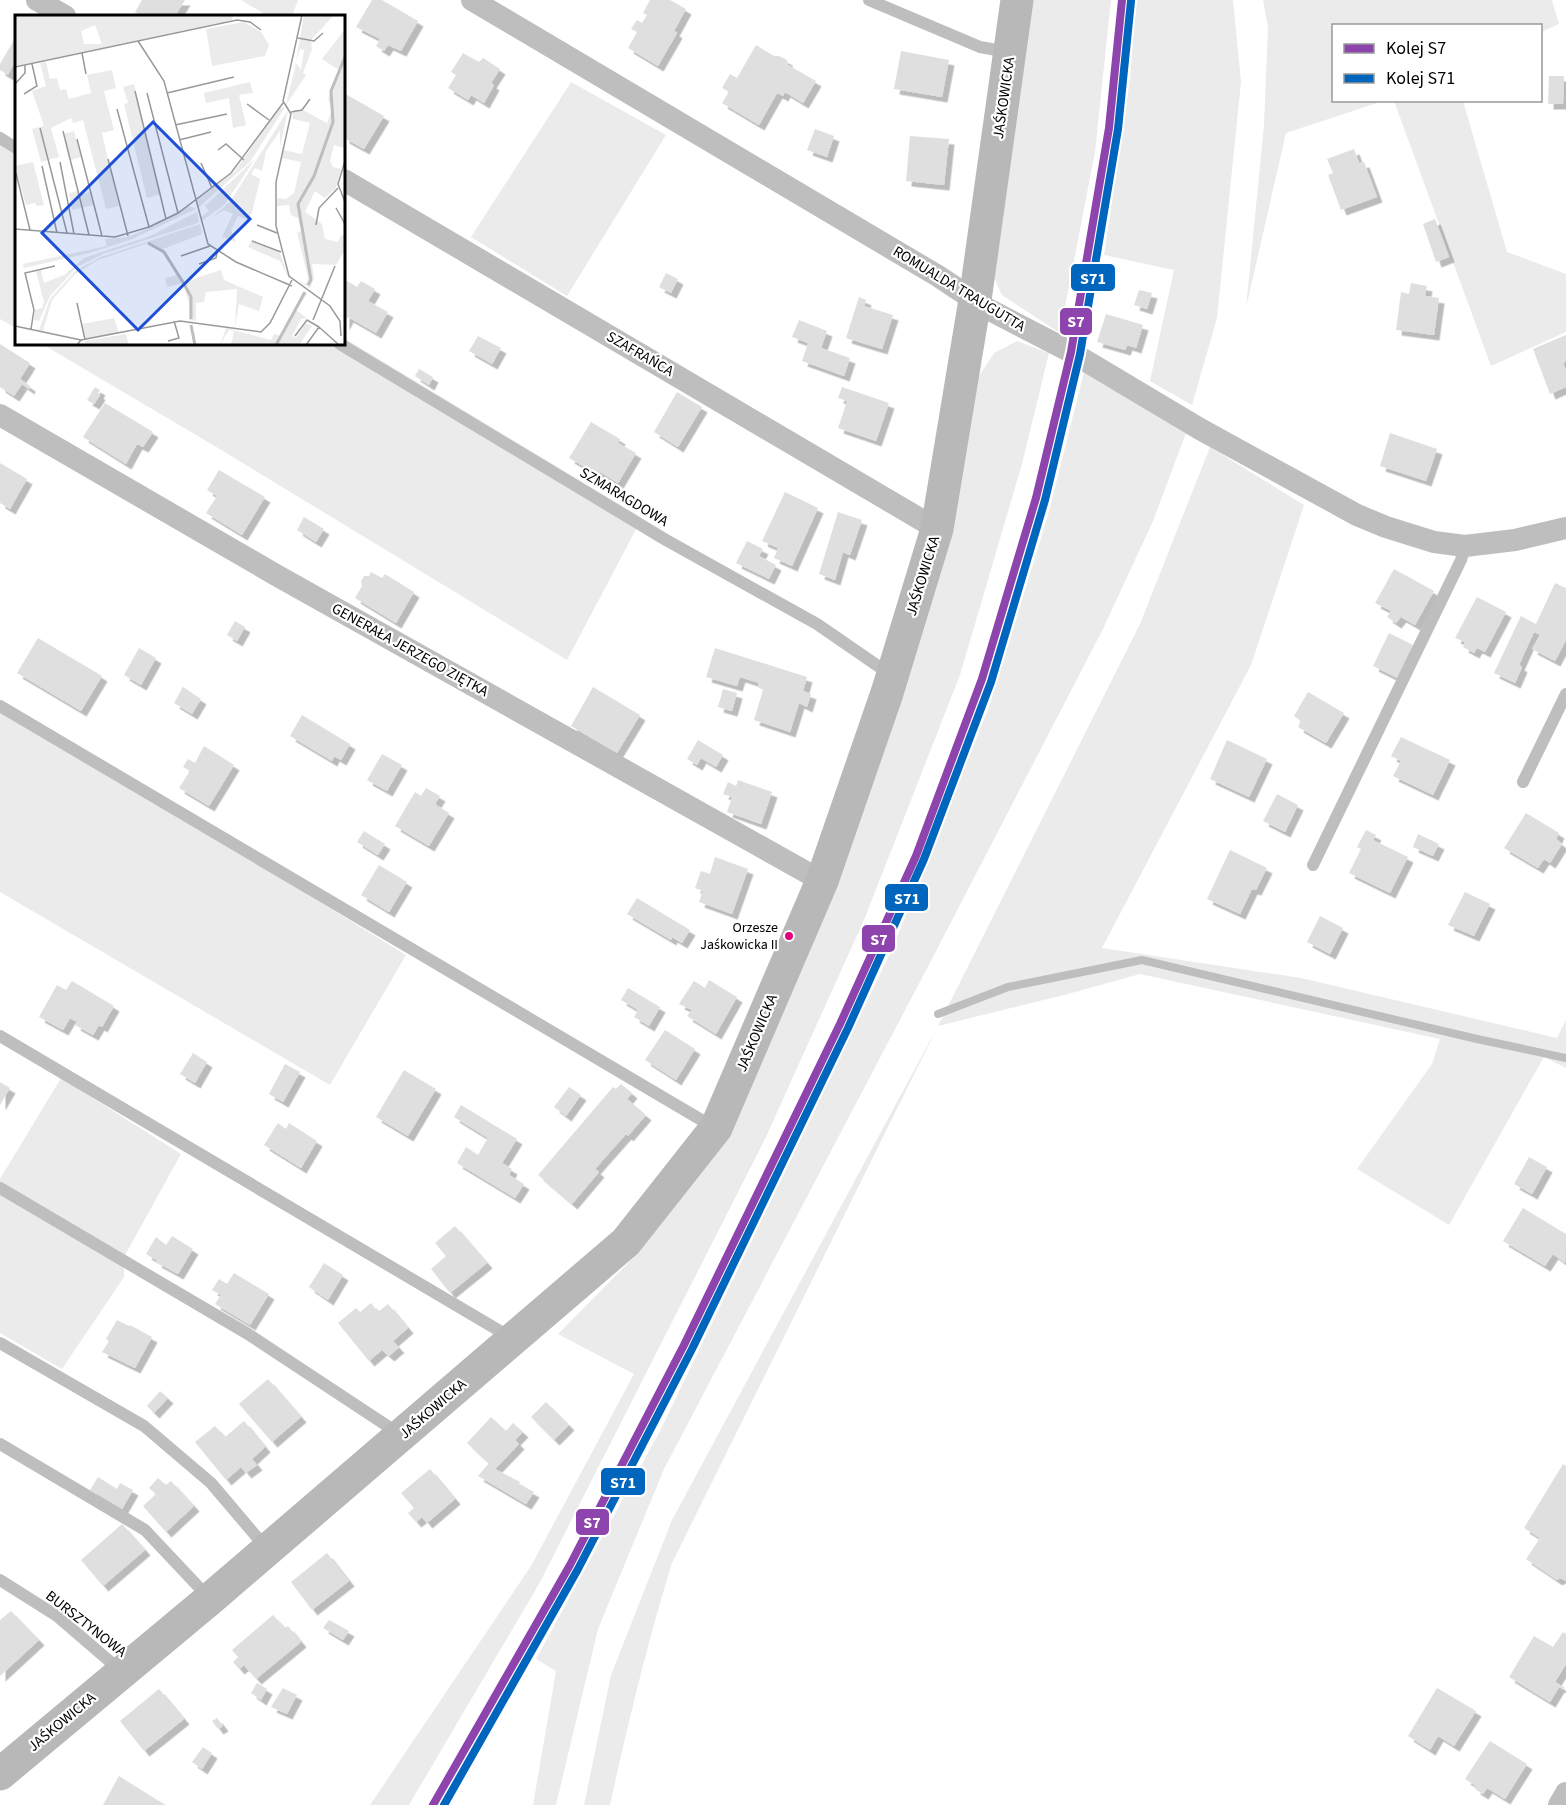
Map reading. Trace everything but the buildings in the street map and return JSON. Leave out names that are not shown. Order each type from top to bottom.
[{"type":"street","points":[[37,0],[63,15]]},
{"type":"street","name":"ROMUALDA TRAUGUTTA","points":[[472,0],[938,276],[986,308],[1071,352],[1200,429],[1357,514],[1411,536],[1465,546],[1515,540],[1566,528]]},
{"type":"street","name":"JAŚKOWICKA","points":[[0,1774],[210,1599],[626,1242],[716,1128],[822,881],[892,675],[937,529],[975,300],[1017,0]]},
{"type":"street","name":"SZAFRAŃCA","points":[[345,181],[937,529]]},
{"type":"street","name":"GENERAŁA JERZEGO ZIĘTKA","points":[[0,415],[276,575],[822,881]]},
{"type":"street","points":[[1559,1805],[1566,1793]]},
{"type":"lane","points":[[869,0],[980,47],[1011,52]]},
{"type":"lane","points":[[0,138],[15,147]]},
{"type":"lane","name":"SZMARAGDOWA","points":[[342,345],[666,540],[817,624],[892,675]]},
{"type":"lane","points":[[1313,865],[1461,560],[1465,546]]},
{"type":"lane","points":[[1523,782],[1566,694]]},
{"type":"lane","points":[[0,706],[716,1128]]},
{"type":"lane","points":[[0,1036],[514,1340]]},
{"type":"lane","points":[[0,1188],[248,1334],[402,1435]]},
{"type":"lane","points":[[0,1343],[144,1426],[211,1483],[267,1550]]},
{"type":"lane","points":[[0,1444],[145,1530],[210,1599]]},
{"type":"lane","name":"BURSZTYNOWA","points":[[0,1580],[57,1616],[122,1672]]},
{"type":"shaded area","points":[[241,0],[298,0],[292,15],[266,15]]},
{"type":"shaded area","points":[[1027,0],[1111,0],[1095,152],[1060,333],[1002,295],[993,275]]},
{"type":"shaded area","points":[[1136,0],[1233,0],[1241,82],[1217,318],[1192,405],[1150,381],[1174,270],[1104,255],[1130,79]]},
{"type":"shaded area","points":[[1263,0],[1552,0],[1559,24],[1542,32],[1542,24],[1332,24],[1332,102],[1380,102],[1286,133],[1246,308],[1264,125],[1268,28]]},
{"type":"shaded area","points":[[571,82],[666,135],[567,296],[471,237]]},
{"type":"shaded area","points":[[1394,102],[1463,102],[1507,252],[1566,274],[1566,332],[1491,366]]},
{"type":"shaded area","points":[[0,131],[15,140],[15,327],[0,319]]},
{"type":"shaded area","points":[[345,339],[642,518],[567,660],[44,345],[345,345]]},
{"type":"shaded area","points":[[1017,341],[1049,353],[1022,464],[960,675],[864,920],[765,1139],[539,1584],[409,1805],[370,1805],[531,1566],[634,1374],[558,1334],[634,1257],[724,1134],[973,385],[994,353]]},
{"type":"shaded area","points":[[1084,372],[1186,433],[1153,521],[1103,629],[664,1469],[598,1629],[556,1805],[533,1805],[556,1671],[536,1659],[660,1431],[893,947],[989,707],[1048,515]]},
{"type":"shaded area","points":[[1210,447],[1304,505],[1251,665],[1102,948],[1301,978],[1557,1038],[1566,1020],[1566,1068],[1544,1057],[1449,1225],[1357,1169],[1432,1064],[1440,1039],[1140,974],[938,1026],[1140,624]]},
{"type":"shaded area","points":[[0,705],[406,955],[330,1085],[0,892]]},
{"type":"shaded area","points":[[938,1026],[672,1563],[638,1684],[610,1805],[584,1805],[611,1675],[672,1520]]},
{"type":"shaded area","points":[[61,1078],[181,1154],[124,1257],[124,1277],[62,1369],[0,1333],[0,1179]]},
{"type":"waterway","points":[[938,1014],[1008,987],[1142,960],[1566,1058]]},
{"type":"rail line","name":"S7","points":[[433,1805],[570,1565],[684,1345],[840,1024],[916,856],[982,679],[1036,498],[1071,352],[1109,128],[1122,0]]},
{"type":"rail line","name":"S71","points":[[444,1805],[578,1569],[692,1349],[848,1028],[924,859],[991,682],[1045,500],[1080,354],[1118,129],[1131,1]]},
{"type":"place","name":"Orzesze Jaśkowicka II","points":[[789,936]]}]
